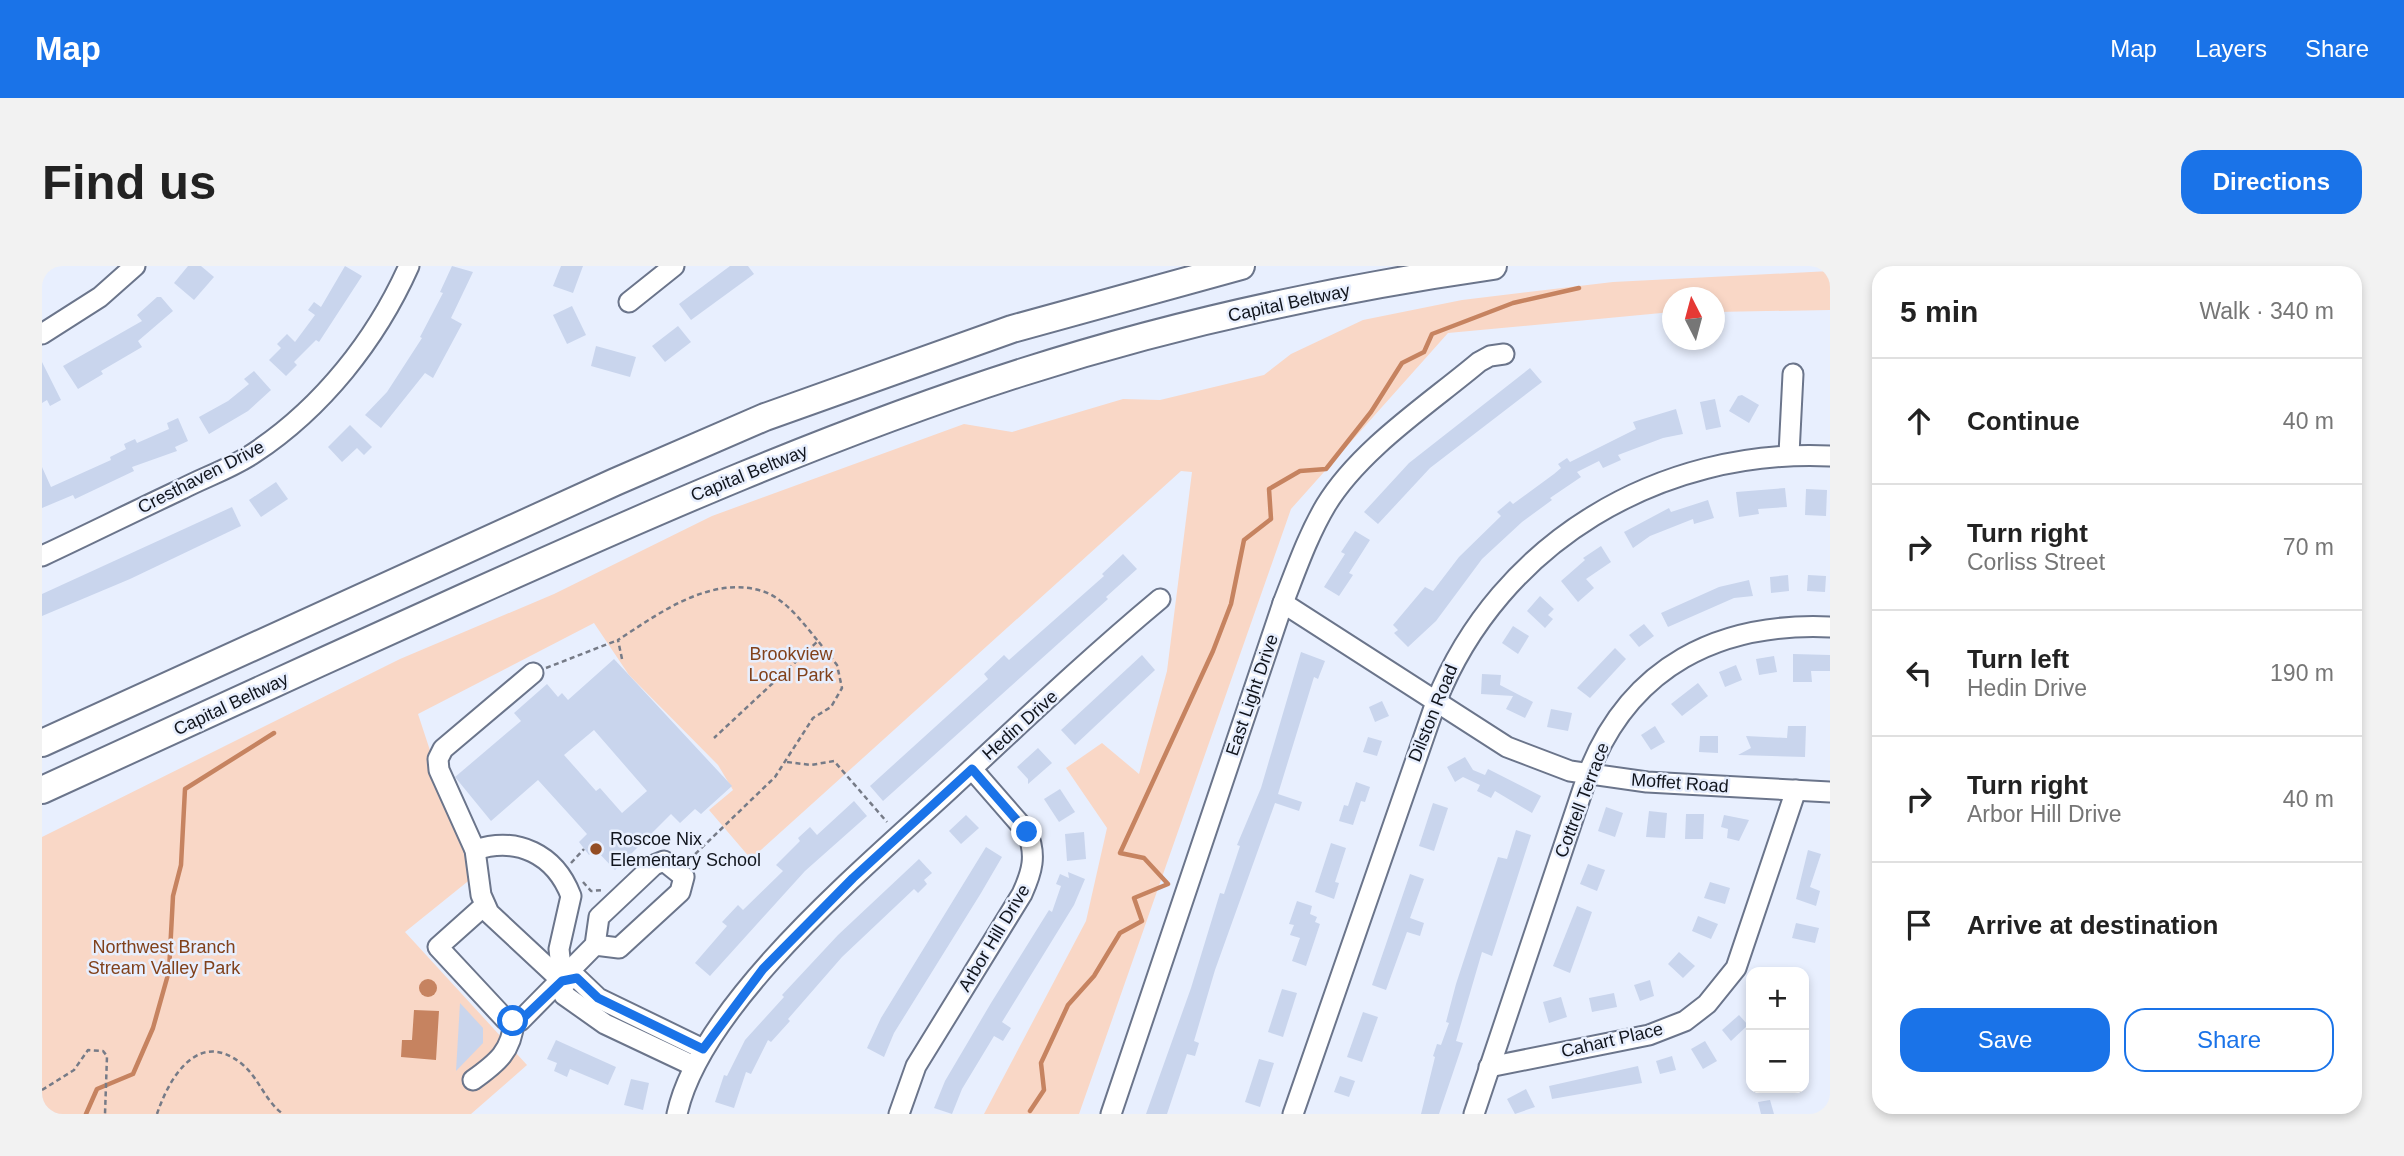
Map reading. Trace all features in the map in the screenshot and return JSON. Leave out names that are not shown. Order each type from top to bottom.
[{"type":"highway","points":[[42,743],[603,487],[765,417],[1012,329],[1241,266]]},
{"type":"highway","name":"Capital Beltway","points":[[42,790],[625,525],[851,432],[1026,371],[1193,324],[1330,293],[1493,266]]},
{"type":"street","points":[[42,334],[100,297],[135,266]]},
{"type":"street","name":"Cresthaven Drive","points":[[42,556],[252,455],[292,426],[321,398],[365,344],[398,291],[409,266]]},
{"type":"street","points":[[629,302],[674,266]]},
{"type":"street","name":"East Light Drive","points":[[1111,1114],[1283,603],[1312,532],[1327,503],[1359,462],[1479,362],[1490,356],[1504,354]]},
{"type":"street","points":[[1789,454],[1793,374]]},
{"type":"street","name":"Dilston Road","points":[[1293,1114],[1449,668],[1486,610],[1526,566],[1572,528],[1617,500],[1664,479],[1724,463],[1789,454],[1830,456]]},
{"type":"street","name":"Hedin Drive","points":[[677,1114],[699,1058],[763,969],[853,878],[1160,599]]},
{"type":"street","name":"Moffet Road","points":[[1283,603],[1507,747],[1570,771],[1647,782],[1830,792]]},
{"type":"street","name":"Cottrell Terrace","points":[[1474,1114],[1597,749],[1626,705],[1661,673],[1696,650],[1742,632],[1791,625],[1830,627]]},
{"type":"street","points":[[533,673],[443,749],[438,759],[439,770],[475,850],[481,895],[489,913],[562,981]]},
{"type":"street","name":"Arbor Hill Drive","points":[[898,1114],[916,1066],[1022,894],[1033,868],[1032,843],[1027,832],[972,769]]},
{"type":"street","name":"Cahart Place","points":[[1489,1067],[1649,1035],[1685,1021],[1707,1004],[1736,968],[1796,790]]},
{"type":"street","points":[[475,850],[495,843],[526,849],[543,858],[565,882],[571,896],[559,949],[564,995],[699,1058]]},
{"type":"street","points":[[485,905],[438,947],[506,1020],[520,1021],[595,945],[598,917],[654,866],[664,861],[684,877],[680,892],[619,948],[595,945]]},
{"type":"street","points":[[473,1080],[501,1060],[513,1040],[513,1021]]},
{"type":"path","points":[[533,673],[618,640],[690,597],[725,588],[762,591],[794,612],[837,665],[842,688],[831,707],[813,718],[775,777],[684,864]]},
{"type":"path","points":[[618,640],[622,659]]},
{"type":"path","points":[[714,738],[818,641]]},
{"type":"path","points":[[787,762],[811,765],[834,761],[887,822]]},
{"type":"path","points":[[584,849],[569,864],[591,891],[613,890]]},
{"type":"path","points":[[42,1090],[74,1070],[88,1050],[103,1051],[107,1056],[105,1114]]},
{"type":"path","points":[[157,1114],[167,1084],[186,1062],[203,1053],[220,1053],[242,1063],[272,1107],[283,1114]]},
{"type":"green space","points":[[1830,271],[1830,310],[1725,312],[1725,287],[1662,287],[1662,313],[1448,333],[1291,509],[1079,1114],[984,1114],[1086,921],[1107,828],[1066,768],[1102,743],[1139,774],[1167,671],[1192,472],[1181,471],[751,859],[709,810],[733,790],[718,765],[629,675],[594,623],[418,714],[472,878],[405,932],[527,1065],[471,1114],[42,1114],[42,837],[400,659],[554,594],[712,516],[964,424],[1012,432],[1123,399],[1160,400],[1264,375],[1291,354],[1363,320],[1462,300],[1613,282]]},
{"type":"shaded area","points":[[428,979],[434,982],[437,988],[434,994],[428,997],[422,994],[419,988],[422,982]]},
{"type":"shaded area","points":[[414,1010],[439,1011],[436,1060],[401,1057],[402,1040],[412,1040]]},
{"type":"building","points":[[188,266],[201,266],[214,277],[194,300],[174,283]]},
{"type":"building","points":[[345,266],[362,276],[319,342],[316,340],[294,362],[297,365],[286,376],[269,360],[281,348],[277,344],[287,334],[295,342],[315,315],[308,310],[314,302],[321,307]]},
{"type":"building","points":[[452,266],[473,272],[451,318],[462,324],[433,378],[425,373],[381,428],[365,415],[387,392],[422,338],[420,337],[443,293],[440,292]]},
{"type":"building","points":[[561,266],[583,266],[573,293],[553,286]]},
{"type":"building","points":[[730,266],[748,266],[754,274],[691,320],[679,304]]},
{"type":"building","points":[[157,297],[161,297],[173,311],[138,341],[142,347],[101,371],[103,374],[78,389],[63,366],[142,321],[137,315]]},
{"type":"building","points":[[572,306],[586,335],[567,344],[553,315]]},
{"type":"building","points":[[678,326],[691,342],[665,362],[652,346]]},
{"type":"building","points":[[596,346],[636,357],[630,377],[591,366]]},
{"type":"building","points":[[42,362],[61,400],[50,406],[47,400],[42,403]]},
{"type":"building","points":[[1530,368],[1542,382],[1430,468],[1378,524],[1364,512],[1409,463]]},
{"type":"building","points":[[254,371],[271,390],[248,411],[209,434],[199,417],[228,401],[249,384],[244,379]]},
{"type":"building","points":[[1742,395],[1759,405],[1749,423],[1729,411],[1738,396]]},
{"type":"building","points":[[1715,399],[1721,427],[1706,430],[1700,402]]},
{"type":"building","points":[[1676,409],[1683,434],[1663,438],[1618,455],[1621,460],[1603,468],[1599,461],[1577,472],[1581,477],[1550,498],[1552,500],[1522,522],[1482,559],[1436,621],[1408,647],[1394,633],[1398,630],[1393,625],[1425,587],[1433,591],[1459,557],[1501,516],[1497,512],[1510,501],[1513,504],[1554,474],[1561,468],[1558,464],[1567,458],[1570,462],[1636,429],[1633,422]]},
{"type":"building","points":[[178,418],[188,441],[175,447],[177,451],[132,467],[134,471],[75,499],[73,495],[42,508],[42,467],[51,487],[111,460],[110,457],[126,449],[124,444],[135,439],[137,443],[169,429],[167,423]]},
{"type":"building","points":[[350,425],[372,447],[364,455],[357,448],[342,462],[328,447]]},
{"type":"building","points":[[276,482],[288,499],[261,517],[249,500]]},
{"type":"building","points":[[1785,488],[1787,507],[1758,509],[1759,514],[1739,517],[1736,492]]},
{"type":"building","points":[[1806,489],[1827,490],[1826,516],[1805,515]]},
{"type":"building","points":[[1708,500],[1714,518],[1694,524],[1693,519],[1650,536],[1633,548],[1624,532],[1669,508],[1671,512]]},
{"type":"building","points":[[232,507],[241,526],[130,579],[42,616],[42,594]]},
{"type":"building","points":[[1355,531],[1370,540],[1349,573],[1353,575],[1339,596],[1324,587],[1345,554],[1341,552]]},
{"type":"building","points":[[1601,546],[1611,562],[1586,579],[1594,588],[1578,602],[1561,581],[1585,560],[1583,558]]},
{"type":"building","points":[[1123,554],[1137,569],[1106,597],[1108,599],[883,801],[870,786],[988,679],[984,674],[1004,655],[1009,660],[1104,576],[1102,574]]},
{"type":"building","points":[[1788,575],[1789,591],[1771,593],[1770,577]]},
{"type":"building","points":[[1808,575],[1826,576],[1825,592],[1807,591]]},
{"type":"building","points":[[1749,580],[1753,596],[1734,598],[1668,627],[1661,613],[1719,587]]},
{"type":"building","points":[[1540,596],[1554,609],[1548,615],[1553,619],[1545,628],[1527,611]]},
{"type":"building","points":[[1644,624],[1654,636],[1639,647],[1629,635]]},
{"type":"building","points":[[1513,626],[1529,636],[1518,654],[1502,643]]},
{"type":"building","points":[[1615,648],[1626,659],[1590,698],[1577,688]]},
{"type":"building","points":[[1301,652],[1325,661],[1318,679],[1314,677],[1278,794],[1302,802],[1299,811],[1275,803],[1215,970],[1194,1041],[1199,1043],[1195,1056],[1187,1054],[1167,1114],[1146,1114],[1191,988],[1220,893],[1224,894],[1240,846],[1237,845],[1261,788]]},
{"type":"building","points":[[1793,654],[1830,655],[1830,671],[1811,671],[1812,682],[1793,682]]},
{"type":"building","points":[[1142,655],[1155,670],[1075,745],[1061,730]]},
{"type":"building","points":[[1774,656],[1777,672],[1759,675],[1756,659]]},
{"type":"building","points":[[614,659],[732,786],[701,814],[695,809],[680,823],[671,814],[615,870],[595,849],[589,855],[579,842],[587,834],[538,780],[491,821],[455,777],[521,721],[514,713],[547,684],[558,697],[562,693],[568,700]],"holes":[[[594,730],[647,791],[622,813],[600,788],[596,791],[564,755]]]},
{"type":"building","points":[[1736,665],[1742,680],[1725,687],[1719,672]]},
{"type":"building","points":[[1482,674],[1501,675],[1500,685],[1533,702],[1525,718],[1506,709],[1513,696],[1481,694]]},
{"type":"building","points":[[1698,683],[1708,696],[1682,716],[1671,704]]},
{"type":"building","points":[[1382,701],[1389,716],[1375,722],[1369,707]]},
{"type":"building","points":[[1551,709],[1572,713],[1568,731],[1547,727]]},
{"type":"building","points":[[1655,726],[1665,742],[1651,750],[1641,735]]},
{"type":"building","points":[[1788,726],[1806,726],[1805,757],[1738,755],[1751,748],[1746,736],[1787,738]]},
{"type":"building","points":[[1700,736],[1718,736],[1718,753],[1699,752]]},
{"type":"building","points":[[1368,737],[1382,741],[1377,756],[1363,752]]},
{"type":"building","points":[[1038,748],[1052,763],[1028,784],[1028,779],[1017,767]]},
{"type":"building","points":[[1465,757],[1473,770],[1485,775],[1488,769],[1541,796],[1532,813],[1495,791],[1491,798],[1477,791],[1480,785],[1463,777],[1455,782],[1447,767]]},
{"type":"building","points":[[1356,782],[1370,787],[1365,802],[1361,801],[1353,825],[1339,821],[1344,805],[1348,806]]},
{"type":"building","points":[[1060,789],[1075,812],[1059,822],[1044,799]]},
{"type":"building","points":[[854,801],[867,816],[805,871],[710,976],[695,963],[727,926],[722,922],[738,905],[743,910],[783,871],[776,865],[800,841],[798,838],[810,827],[817,835]]},
{"type":"building","points":[[1433,803],[1448,808],[1434,851],[1419,846]]},
{"type":"building","points":[[1606,807],[1623,813],[1615,837],[1598,831]]},
{"type":"building","points":[[1649,811],[1667,813],[1665,838],[1646,837]]},
{"type":"building","points":[[1686,814],[1704,814],[1703,839],[1685,839]]},
{"type":"building","points":[[966,815],[979,828],[961,844],[949,831]]},
{"type":"building","points":[[1724,815],[1749,820],[1739,841],[1727,838],[1728,829],[1721,827]]},
{"type":"building","points":[[1516,830],[1531,835],[1492,956],[1482,952],[1456,1041],[1463,1043],[1439,1114],[1421,1114],[1435,1057],[1433,1056],[1437,1044],[1441,1045],[1449,1023],[1446,1022],[1456,984],[1498,857],[1507,859]]},
{"type":"building","points":[[1084,832],[1086,859],[1067,861],[1065,834]]},
{"type":"building","points":[[1331,843],[1346,848],[1335,882],[1339,883],[1334,899],[1315,892]]},
{"type":"building","points":[[986,847],[1002,857],[894,1033],[884,1057],[867,1048],[881,1018]]},
{"type":"building","points":[[1808,850],[1821,854],[1810,887],[1820,891],[1816,906],[1796,899]]},
{"type":"building","points":[[919,859],[932,873],[924,880],[927,884],[918,893],[914,889],[842,957],[788,1019],[790,1021],[771,1042],[768,1040],[751,1074],[746,1072],[734,1108],[715,1102],[724,1075],[727,1076],[745,1040],[784,997],[782,995],[838,935]]},
{"type":"building","points":[[1588,864],[1605,870],[1597,891],[1580,884]]},
{"type":"building","points":[[1068,872],[1085,879],[1074,905],[1002,1022],[1011,1028],[1003,1041],[994,1036],[962,1089],[952,1114],[934,1108],[945,1081],[991,1003],[1049,910],[1052,912],[1061,886],[1056,884],[1060,874],[1069,878]]},
{"type":"building","points":[[1410,874],[1424,879],[1410,918],[1424,923],[1420,936],[1407,932],[1386,990],[1372,985]]},
{"type":"building","points":[[1710,882],[1730,888],[1725,904],[1704,898]]},
{"type":"building","points":[[1297,901],[1312,906],[1310,914],[1317,917],[1315,922],[1320,924],[1306,966],[1292,961],[1300,938],[1290,935],[1294,925],[1289,924]]},
{"type":"building","points":[[1577,906],[1592,912],[1570,973],[1553,966]]},
{"type":"building","points":[[1698,916],[1718,924],[1711,939],[1692,931]]},
{"type":"building","points":[[1796,923],[1819,928],[1815,943],[1792,938]]},
{"type":"building","points":[[1679,952],[1695,966],[1683,978],[1668,964]]},
{"type":"building","points":[[1650,980],[1654,996],[1640,1001],[1634,985]]},
{"type":"building","points":[[1282,989],[1297,993],[1283,1037],[1268,1032]]},
{"type":"building","points":[[1614,993],[1617,1007],[1592,1012],[1589,998]]},
{"type":"building","points":[[1561,997],[1567,1017],[1549,1023],[1543,1002]]},
{"type":"building","points":[[460,1003],[483,1028],[483,1043],[456,1071]]},
{"type":"building","points":[[1363,1012],[1378,1017],[1362,1062],[1347,1057]]},
{"type":"building","points":[[1739,1015],[1746,1023],[1746,1027],[1731,1041],[1722,1030]]},
{"type":"building","points":[[556,1040],[616,1067],[608,1085],[570,1069],[567,1077],[554,1071],[557,1063],[547,1059]]},
{"type":"building","points":[[1705,1041],[1717,1061],[1703,1069],[1691,1049]]},
{"type":"building","points":[[1672,1056],[1676,1070],[1660,1074],[1656,1061]]},
{"type":"building","points":[[1259,1059],[1274,1063],[1260,1107],[1245,1102]]},
{"type":"building","points":[[1638,1066],[1642,1083],[1552,1099],[1549,1086]]},
{"type":"building","points":[[1340,1076],[1355,1081],[1349,1097],[1334,1092]]},
{"type":"building","points":[[631,1079],[649,1083],[643,1110],[624,1105]]},
{"type":"building","points":[[1526,1089],[1535,1107],[1515,1114],[1507,1099]]},
{"type":"building","points":[[1770,1100],[1774,1114],[1761,1114],[1758,1102]]},
{"type":"waterway","points":[[1030,1111],[1044,1090],[1041,1063],[1068,1005],[1094,976],[1120,933],[1142,921],[1134,898],[1168,884],[1144,858],[1120,853],[1213,651],[1231,604],[1244,540],[1271,519],[1269,489],[1300,471],[1326,469],[1371,412],[1402,363],[1424,352],[1432,334],[1513,303],[1579,288]]},
{"type":"waterway","points":[[86,1114],[97,1089],[133,1074],[153,1028],[169,971],[173,896],[181,865],[185,789],[274,733]]},
{"type":"place","name":"Roscoe Nix Elementary School","points":[[596,849]]},
{"type":"route","points":[[513,1021],[520,1021],[562,981],[577,978],[598,998],[703,1049],[763,969],[853,878],[972,769],[1027,832]]},
{"type":"park label","name":"Brookview Local Park","points":[[791,664]]},
{"type":"park label","name":"Northwest Branch Stream Valley Park","points":[[164,957]]}]
